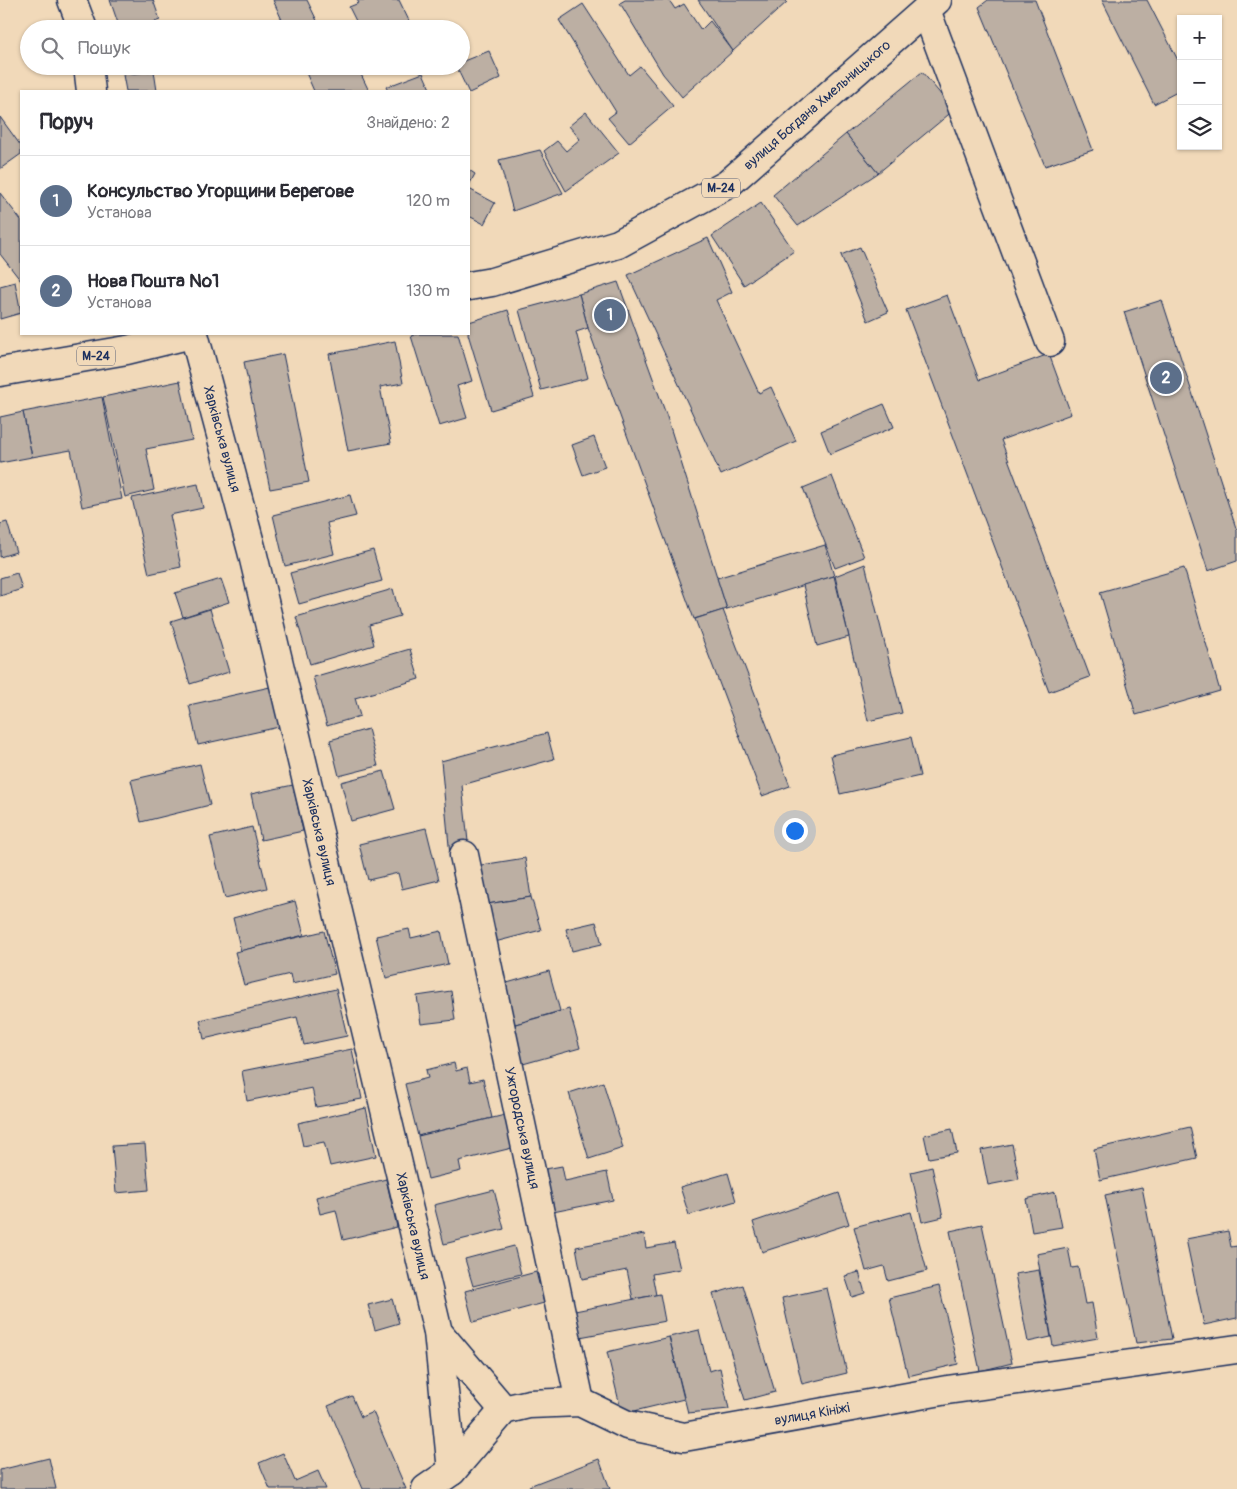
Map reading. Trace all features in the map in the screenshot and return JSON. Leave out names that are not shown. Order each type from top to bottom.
[{"type":"main road","points":[[72,0],[80,20]]},
{"type":"main road","points":[[932,5],[1050,342]]},
{"type":"main road","name":"вулиця Богдана Хмельницького","points":[[470,286],[492,282],[618,244],[728,184],[932,5]]},
{"type":"main road","points":[[89,75],[92,90]]},
{"type":"main road","name":"М-24","points":[[0,372],[126,342],[185,335]]},
{"type":"main road","name":"Харківська вулиця","points":[[193,335],[252,551],[438,1332],[452,1471]]},
{"type":"main road","name":"Ужгородська вулиця","points":[[464,855],[580,1402]]},
{"type":"main road","name":"Харківська вулиця","points":[[438,1332],[504,1410]]},
{"type":"main road","name":"вулиця Кініжі","points":[[504,1410],[530,1404],[580,1402],[627,1426],[684,1437],[947,1390],[1237,1349]]},
{"type":"main road","points":[[426,1489],[452,1471],[504,1410]]},
{"type":"building","points":[[110,0],[153,0],[160,20],[117,20]]},
{"type":"building","points":[[273,0],[307,0],[317,20],[282,20]]},
{"type":"building","points":[[357,0],[399,0],[409,20],[356,20],[349,7],[359,3]]},
{"type":"building","points":[[625,0],[669,0],[675,9],[684,4],[701,30],[710,21],[733,51],[682,97],[663,74],[620,3]]},
{"type":"building","points":[[698,0],[785,0],[787,2],[733,51]]},
{"type":"building","points":[[988,0],[1035,0],[1093,150],[1045,166],[979,7]]},
{"type":"building","points":[[1102,0],[1147,0],[1177,58],[1177,92],[1154,104]]},
{"type":"building","points":[[583,4],[629,75],[640,66],[673,106],[629,143],[608,118],[616,112],[559,20]]},
{"type":"building","points":[[489,51],[501,78],[470,93],[460,75],[470,75],[470,58]]},
{"type":"building","points":[[922,72],[954,110],[878,173],[846,134]]},
{"type":"building","points":[[123,75],[155,75],[157,90],[126,90]]},
{"type":"building","points":[[307,75],[361,75],[369,90],[314,90]]},
{"type":"building","points":[[418,75],[424,75],[431,90],[388,90],[386,87]]},
{"type":"building","points":[[586,112],[619,153],[566,191],[544,151],[557,141],[566,151],[580,139],[569,126]]},
{"type":"building","points":[[0,117],[20,145],[20,155],[0,169]]},
{"type":"building","points":[[846,134],[878,173],[798,226],[773,195]]},
{"type":"building","points":[[540,150],[563,193],[513,211],[499,160]]},
{"type":"building","points":[[470,171],[475,174],[470,183]]},
{"type":"building","points":[[470,190],[495,203],[484,224],[470,217]]},
{"type":"building","points":[[0,193],[20,219],[20,280],[0,254]]},
{"type":"building","points":[[761,203],[794,251],[744,285],[712,236]]},
{"type":"building","points":[[708,238],[732,292],[716,300],[759,393],[771,387],[796,441],[721,475],[628,275]]},
{"type":"building","points":[[860,247],[888,312],[868,321],[841,255]]},
{"type":"building","points":[[15,282],[20,313],[0,319],[0,286]]},
{"type":"building","points":[[618,282],[667,417],[727,609],[694,619],[588,328],[579,294]]},
{"type":"building","points":[[579,294],[588,328],[576,332],[588,378],[541,390],[519,310]]},
{"type":"building","points":[[947,295],[979,380],[1049,354],[1071,414],[1001,440],[1090,677],[1049,692],[906,310]]},
{"type":"building","points":[[1162,300],[1237,531],[1237,561],[1208,571],[1124,312]]},
{"type":"building","points":[[508,310],[534,397],[491,410],[468,335],[470,335],[470,322]]},
{"type":"building","points":[[458,335],[472,381],[457,386],[467,418],[439,426],[411,336]]},
{"type":"building","points":[[395,341],[403,383],[380,387],[391,443],[348,451],[329,354]]},
{"type":"building","points":[[283,354],[309,482],[270,489],[244,362]]},
{"type":"building","points":[[180,381],[192,440],[146,449],[154,490],[125,497],[103,397]]},
{"type":"building","points":[[102,397],[122,499],[82,507],[71,450],[32,457],[23,412]]},
{"type":"building","points":[[884,404],[894,427],[830,454],[821,431]]},
{"type":"building","points":[[23,412],[32,457],[0,463],[0,417]]},
{"type":"building","points":[[594,437],[605,467],[583,475],[572,445]]},
{"type":"building","points":[[832,476],[864,557],[835,568],[803,488]]},
{"type":"building","points":[[198,484],[203,508],[170,515],[181,567],[149,574],[132,498]]},
{"type":"building","points":[[350,495],[356,516],[327,523],[334,554],[285,566],[273,515]]},
{"type":"building","points":[[7,522],[16,552],[0,557],[0,524]]},
{"type":"building","points":[[825,545],[834,576],[727,609],[717,578]]},
{"type":"building","points":[[373,550],[382,581],[299,604],[290,573]]},
{"type":"building","points":[[865,564],[902,713],[868,721],[835,576]]},
{"type":"building","points":[[1184,568],[1220,691],[1136,715],[1100,592]]},
{"type":"building","points":[[17,573],[22,589],[0,596],[0,578]]},
{"type":"building","points":[[834,576],[849,637],[817,646],[803,585]]},
{"type":"building","points":[[221,579],[229,602],[183,617],[175,593]]},
{"type":"building","points":[[393,589],[400,616],[369,625],[374,645],[310,664],[296,617]]},
{"type":"building","points":[[210,609],[229,672],[190,684],[171,621]]},
{"type":"building","points":[[723,610],[790,786],[762,796],[695,619]]},
{"type":"building","points":[[410,649],[419,679],[355,698],[360,716],[327,726],[313,677]]},
{"type":"building","points":[[270,687],[279,727],[198,745],[189,705]]},
{"type":"building","points":[[368,729],[378,766],[339,776],[330,740]]},
{"type":"building","points":[[547,733],[554,759],[462,785],[469,851],[450,856],[441,761]]},
{"type":"building","points":[[911,737],[920,776],[840,794],[831,755]]},
{"type":"building","points":[[200,764],[210,805],[141,822],[131,780]]},
{"type":"building","points":[[384,771],[395,809],[351,821],[341,782]]},
{"type":"building","points":[[293,785],[303,831],[261,840],[251,794]]},
{"type":"building","points":[[252,827],[267,888],[225,898],[210,837]]},
{"type":"building","points":[[426,828],[439,880],[402,889],[398,873],[368,880],[359,844]]},
{"type":"building","points":[[525,858],[531,897],[481,905],[475,866]]},
{"type":"building","points":[[531,897],[541,930],[491,943],[481,905]]},
{"type":"building","points":[[295,901],[304,935],[241,951],[233,918]]},
{"type":"building","points":[[596,922],[602,944],[572,951],[566,929]]},
{"type":"building","points":[[409,929],[411,938],[441,931],[448,964],[386,978],[376,936]]},
{"type":"building","points":[[324,931],[335,974],[292,984],[290,974],[244,985],[235,952]]},
{"type":"building","points":[[549,971],[560,1011],[512,1025],[500,985]]},
{"type":"building","points":[[336,989],[347,1036],[304,1045],[297,1017],[204,1039],[200,1020]]},
{"type":"building","points":[[451,991],[455,1020],[421,1024],[417,996]]},
{"type":"building","points":[[569,1009],[580,1048],[523,1064],[512,1025]]},
{"type":"building","points":[[352,1049],[362,1099],[316,1107],[312,1088],[247,1101],[242,1071]]},
{"type":"building","points":[[454,1063],[456,1071],[467,1068],[470,1082],[483,1079],[492,1118],[418,1136],[405,1084],[428,1078],[426,1070]]},
{"type":"building","points":[[603,1082],[623,1148],[589,1159],[569,1093]]},
{"type":"building","points":[[366,1108],[376,1156],[330,1166],[324,1142],[303,1146],[298,1123]]},
{"type":"building","points":[[509,1114],[516,1147],[459,1161],[461,1171],[428,1179],[418,1136]]},
{"type":"building","points":[[1190,1127],[1197,1158],[1100,1180],[1094,1149]]},
{"type":"building","points":[[952,1129],[957,1153],[929,1158],[924,1135]]},
{"type":"building","points":[[145,1144],[149,1190],[116,1193],[112,1146]]},
{"type":"building","points":[[1012,1144],[1019,1179],[988,1185],[981,1150]]},
{"type":"building","points":[[562,1166],[565,1181],[607,1172],[613,1200],[548,1213],[540,1170]]},
{"type":"building","points":[[932,1167],[943,1217],[922,1222],[911,1172]]},
{"type":"building","points":[[728,1173],[736,1201],[689,1215],[680,1187]]},
{"type":"building","points":[[386,1179],[397,1227],[343,1240],[336,1210],[320,1214],[316,1197]]},
{"type":"building","points":[[1142,1187],[1172,1339],[1136,1343],[1105,1195]]},
{"type":"building","points":[[494,1190],[504,1229],[444,1244],[434,1205]]},
{"type":"building","points":[[1055,1192],[1062,1227],[1032,1232],[1026,1199]]},
{"type":"building","points":[[839,1193],[849,1224],[762,1252],[753,1222]]},
{"type":"building","points":[[911,1212],[927,1271],[888,1281],[884,1266],[866,1271],[854,1227]]},
{"type":"building","points":[[982,1224],[1012,1363],[980,1371],[950,1231]]},
{"type":"building","points":[[1228,1231],[1231,1247],[1237,1246],[1237,1318],[1204,1325],[1186,1239]]},
{"type":"building","points":[[644,1234],[646,1248],[674,1243],[680,1269],[652,1274],[656,1295],[633,1299],[627,1270],[582,1279],[576,1247]]},
{"type":"building","points":[[514,1246],[521,1274],[473,1286],[465,1259]]},
{"type":"building","points":[[1068,1248],[1072,1268],[1078,1267],[1085,1304],[1092,1303],[1098,1338],[1053,1346],[1037,1254]]},
{"type":"building","points":[[1039,1270],[1051,1337],[1028,1342],[1015,1274]]},
{"type":"building","points":[[536,1272],[544,1303],[473,1322],[465,1291]]},
{"type":"building","points":[[859,1272],[865,1293],[852,1297],[845,1276]]},
{"type":"building","points":[[743,1285],[775,1392],[745,1400],[713,1294]]},
{"type":"building","points":[[939,1286],[958,1364],[908,1376],[889,1298]]},
{"type":"building","points":[[827,1288],[847,1373],[802,1384],[782,1298]]},
{"type":"building","points":[[660,1294],[665,1321],[580,1337],[575,1311]]},
{"type":"building","points":[[392,1299],[399,1323],[375,1330],[368,1305]]},
{"type":"building","points":[[699,1330],[709,1371],[720,1368],[729,1409],[688,1413],[669,1337]]},
{"type":"building","points":[[669,1337],[684,1399],[622,1414],[607,1352]]},
{"type":"building","points":[[352,1396],[361,1417],[373,1412],[406,1489],[363,1489],[328,1406]]},
{"type":"building","points":[[283,1453],[295,1481],[318,1471],[326,1489],[270,1489],[259,1463]]},
{"type":"building","points":[[49,1458],[56,1489],[0,1489],[0,1470]]},
{"type":"building","points":[[599,1459],[610,1489],[530,1489],[529,1486]]},
{"type":"place","name":"Консульство Угорщини Берегове","points":[[610,315]]},
{"type":"place","name":"Нова Пошта №1","points":[[1166,378]]}]
